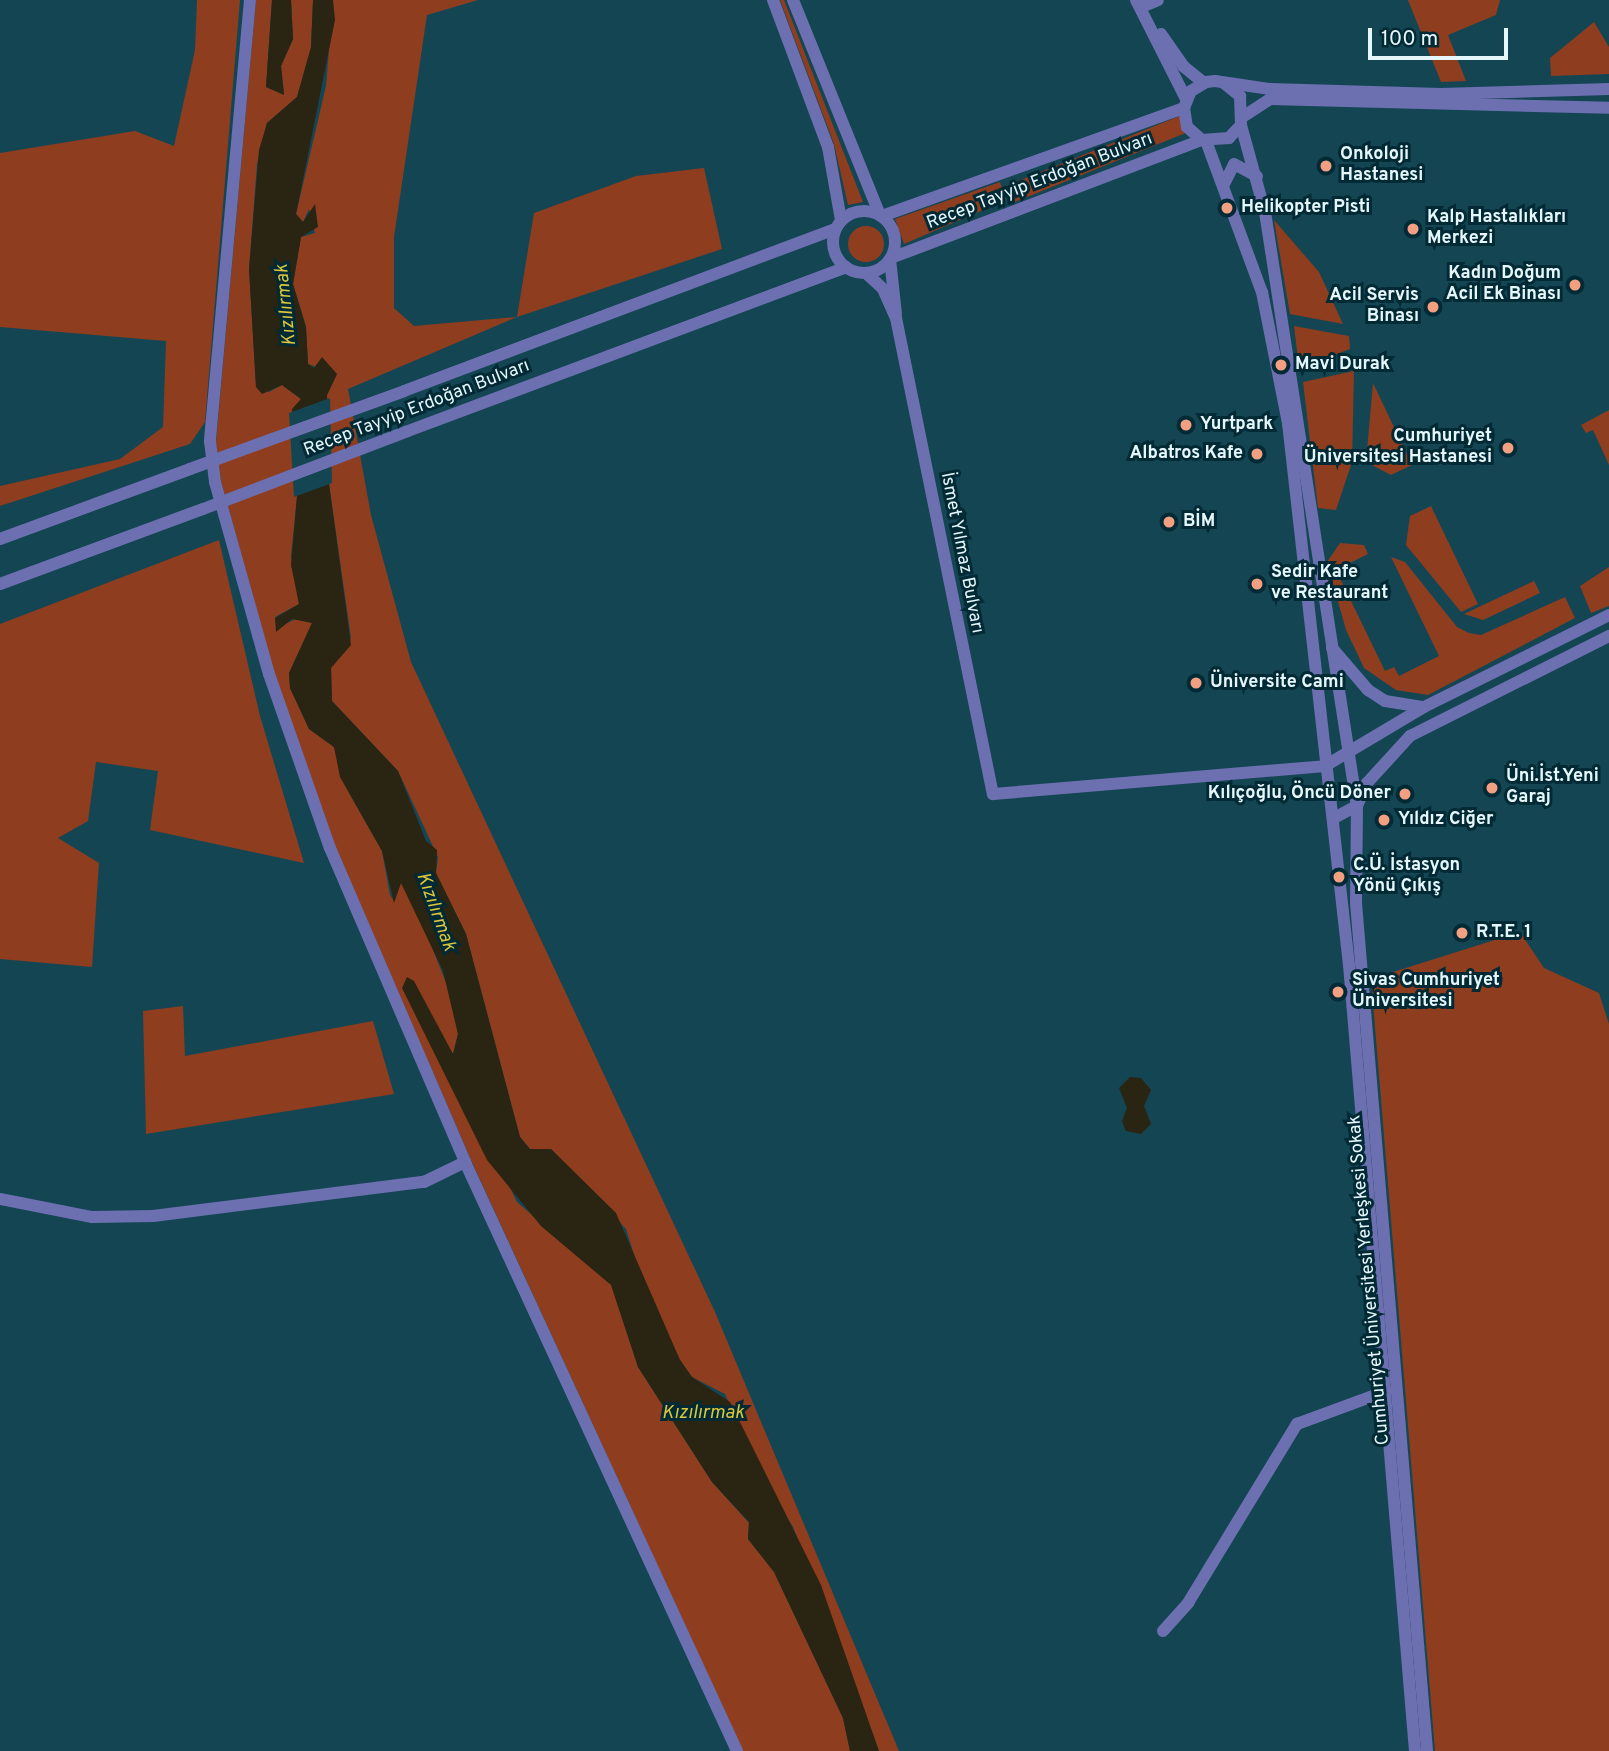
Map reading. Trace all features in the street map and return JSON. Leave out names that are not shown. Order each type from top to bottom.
[{"type":"street","points":[[250,0],[209,454],[269,674],[330,848],[466,1162],[737,1751]]},
{"type":"street","points":[[773,0],[828,147],[839,225],[834,249],[846,267],[866,273],[891,258]]},
{"type":"street","name":"İsmet Yılmaz Bulvarı","points":[[793,0],[881,215],[895,235],[891,258],[896,318],[993,794],[1325,766]]},
{"type":"street","points":[[1158,0],[1140,2],[1183,66],[1204,83],[1441,94],[1609,89]]},
{"type":"street","name":"Cumhuriyet Üniversitesi Yerleşkesi Sokak","points":[[1140,2],[1185,103],[1187,127],[1204,140],[1224,184],[1262,292],[1280,376],[1325,766],[1334,818],[1386,1391],[1415,1751]]},
{"type":"street","points":[[1185,103],[1204,83]]},
{"type":"street","name":"Cumhuriyet Üniversitesi Yerleşkesi Sokak","points":[[1224,83],[1240,96],[1243,120],[1258,176],[1357,806],[1356,903],[1427,1751]]},
{"type":"street","points":[[1204,140],[1229,138],[1243,120],[1270,99],[1609,107]]},
{"type":"street","name":"Recep Tayyip Erdoğan Bulvarı","points":[[881,215],[1185,103]]},
{"type":"street","name":"Recep Tayyip Erdoğan Bulvarı","points":[[891,258],[1204,140]]},
{"type":"street","points":[[1224,184],[1234,164],[1258,176]]},
{"type":"street","points":[[839,225],[858,211],[881,215]]},
{"type":"street","name":"Recep Tayyip Erdoğan Bulvarı","points":[[0,539],[404,391],[839,225]]},
{"type":"street","name":"Recep Tayyip Erdoğan Bulvarı","points":[[0,584],[846,267]]},
{"type":"street","name":"İsmet Yılmaz Bulvarı","points":[[866,273],[883,289],[896,318]]},
{"type":"street","points":[[1325,766],[1350,755],[1424,707],[1609,615]]},
{"type":"street","name":"Cumhuriyet Üniversitesi Yerleşkesi Sokak","points":[[1357,806],[1367,783],[1410,736],[1609,636]]},
{"type":"street","points":[[1330,645],[1368,690],[1385,701],[1424,707]]},
{"type":"street","points":[[1334,818],[1357,806]]},
{"type":"street","points":[[0,1199],[92,1217],[153,1216],[424,1182],[466,1162]]},
{"type":"street","points":[[1164,1631],[1188,1603],[1297,1424],[1386,1391]]},
{"type":"shaded area","points":[[197,0],[240,0],[205,422],[190,444],[0,506],[0,486],[120,459],[163,427],[166,341],[0,327],[0,153],[135,131],[174,146],[195,50]]},
{"type":"shaded area","points":[[256,0],[272,0],[266,87],[284,94],[281,66],[293,39],[291,0],[313,0],[311,48],[297,97],[267,123],[257,164],[249,269],[256,387],[269,392],[282,385],[301,399],[293,416],[297,497],[291,556],[299,604],[275,617],[285,624],[298,618],[312,623],[289,673],[290,688],[309,729],[334,747],[348,791],[382,851],[390,895],[394,901],[401,883],[414,901],[450,993],[458,1034],[453,1054],[408,978],[517,1202],[611,1284],[638,1367],[712,1482],[749,1523],[748,1539],[774,1572],[843,1718],[850,1751],[743,1751],[471,1160],[335,846],[274,673],[221,481],[216,442]]},
{"type":"shaded area","points":[[333,0],[478,0],[427,15],[394,237],[394,308],[414,326],[517,317],[348,389],[371,515],[411,662],[715,1312],[899,1751],[879,1751],[793,1527],[761,1475],[725,1394],[692,1377],[680,1360],[647,1296],[626,1229],[551,1149],[530,1149],[520,1137],[466,934],[436,873],[438,857],[398,771],[332,701],[331,668],[351,638],[329,484],[327,395],[337,374],[308,364],[306,327],[293,284],[301,237],[315,233],[309,209],[303,222],[296,214],[326,86]]},
{"type":"shaded area","points":[[780,0],[784,0],[863,202],[848,205],[834,144]]},
{"type":"shaded area","points":[[1408,0],[1500,0],[1496,15],[1448,35],[1466,81],[1441,82]]},
{"type":"shaded area","points":[[1594,22],[1609,47],[1609,74],[1551,76],[1550,58]]},
{"type":"shaded area","points":[[1182,115],[1189,132],[1014,202],[1007,186]]},
{"type":"shaded area","points":[[704,168],[722,249],[517,317],[534,213],[636,176]]},
{"type":"shaded area","points":[[1000,182],[1006,200],[904,244],[895,219]]},
{"type":"shaded area","points":[[1274,220],[1319,272],[1343,324],[1290,314]]},
{"type":"shaded area","points":[[866,226],[879,231],[884,244],[879,257],[866,262],[853,257],[848,244],[853,231]]},
{"type":"shaded area","points":[[1294,326],[1349,336],[1350,349],[1299,368]]},
{"type":"shaded area","points":[[1354,371],[1352,462],[1336,510],[1318,508],[1303,382]]},
{"type":"shaded area","points":[[1373,383],[1412,465],[1391,475],[1366,462]]},
{"type":"shaded area","points":[[1609,410],[1609,465],[1593,430],[1586,433],[1581,425]]},
{"type":"shaded area","points":[[1431,506],[1478,604],[1461,612],[1406,545],[1410,516]]},
{"type":"shaded area","points":[[219,540],[260,716],[304,863],[150,830],[158,771],[96,762],[88,821],[58,838],[99,863],[92,967],[0,959],[0,624]]},
{"type":"shaded area","points":[[1340,543],[1364,545],[1368,554],[1336,570],[1385,671],[1394,667],[1399,676],[1439,656],[1391,557],[1405,562],[1457,627],[1469,633],[1481,635],[1565,597],[1575,618],[1428,695],[1396,690],[1364,668],[1346,630],[1327,562]]},
{"type":"shaded area","points":[[1609,567],[1609,606],[1591,613],[1580,586]]},
{"type":"shaded area","points":[[1534,581],[1540,593],[1483,620],[1464,614]]},
{"type":"shaded area","points":[[1520,932],[1544,968],[1599,993],[1609,1024],[1609,1751],[1435,1751],[1371,979]]},
{"type":"shaded area","points":[[183,1006],[185,1056],[373,1021],[394,1094],[146,1134],[143,1011]]},
{"type":"water","points":[[272,0],[291,0],[293,39],[281,66],[284,95],[266,87]]},
{"type":"water","name":"Kızılırmak","points":[[313,0],[333,0],[335,20],[296,214],[303,222],[315,204],[318,227],[301,237],[293,284],[306,327],[308,364],[314,368],[322,357],[337,374],[327,395],[329,484],[351,645],[331,668],[332,701],[398,771],[426,841],[437,850],[436,873],[466,934],[520,1137],[530,1149],[551,1149],[616,1213],[680,1360],[692,1377],[730,1402],[821,1585],[879,1751],[850,1751],[843,1718],[774,1572],[748,1539],[749,1522],[712,1482],[638,1367],[611,1285],[541,1226],[487,1160],[402,988],[407,977],[414,981],[453,1054],[458,1034],[443,971],[401,883],[394,903],[382,851],[340,777],[334,747],[309,729],[290,688],[289,673],[312,623],[292,619],[276,632],[275,618],[299,604],[291,565],[297,496],[292,409],[301,399],[282,385],[262,394],[256,387],[249,269],[259,150],[267,123],[297,97],[311,47]]},
{"type":"water","points":[[1130,1077],[1141,1078],[1151,1090],[1144,1106],[1151,1124],[1141,1134],[1126,1131],[1122,1121],[1127,1108],[1119,1088]]},
{"type":"pier","points":[[330,398],[332,483],[294,497],[289,413]]},
{"type":"place","name":"Onkoloji Hastanesi","points":[[1326,166]]},
{"type":"place","name":"Helikopter Pisti","points":[[1227,208]]},
{"type":"place","name":"Kalp Hastalıkları Merkezi","points":[[1413,229]]},
{"type":"place","name":"Kadın Doğum Acil Ek Binası","points":[[1575,285]]},
{"type":"place","name":"Acil Servis Binası","points":[[1433,307]]},
{"type":"place","name":"Mavi Durak","points":[[1281,365]]},
{"type":"place","name":"Yurtpark","points":[[1186,425]]},
{"type":"place","name":"Cumhuriyet Üniversitesi Hastanesi","points":[[1508,448]]},
{"type":"place","name":"Albatros Kafe","points":[[1257,454]]},
{"type":"place","name":"BİM","points":[[1169,522]]},
{"type":"place","name":"Sedir Kafe ve Restaurant","points":[[1257,584]]},
{"type":"place","name":"Üniversite Cami","points":[[1196,683]]},
{"type":"place","name":"Üni.İst.Yeni Garaj","points":[[1492,788]]},
{"type":"place","name":"Kılıçoğlu, Öncü Döner","points":[[1405,794]]},
{"type":"place","name":"Yıldız Ciğer","points":[[1384,820]]},
{"type":"place","name":"C.Ü. İstasyon Yönü Çıkış","points":[[1339,877]]},
{"type":"place","name":"R.T.E. 1","points":[[1462,933]]},
{"type":"place","name":"Sivas Cumhuriyet Üniversitesi","points":[[1338,992]]}]
